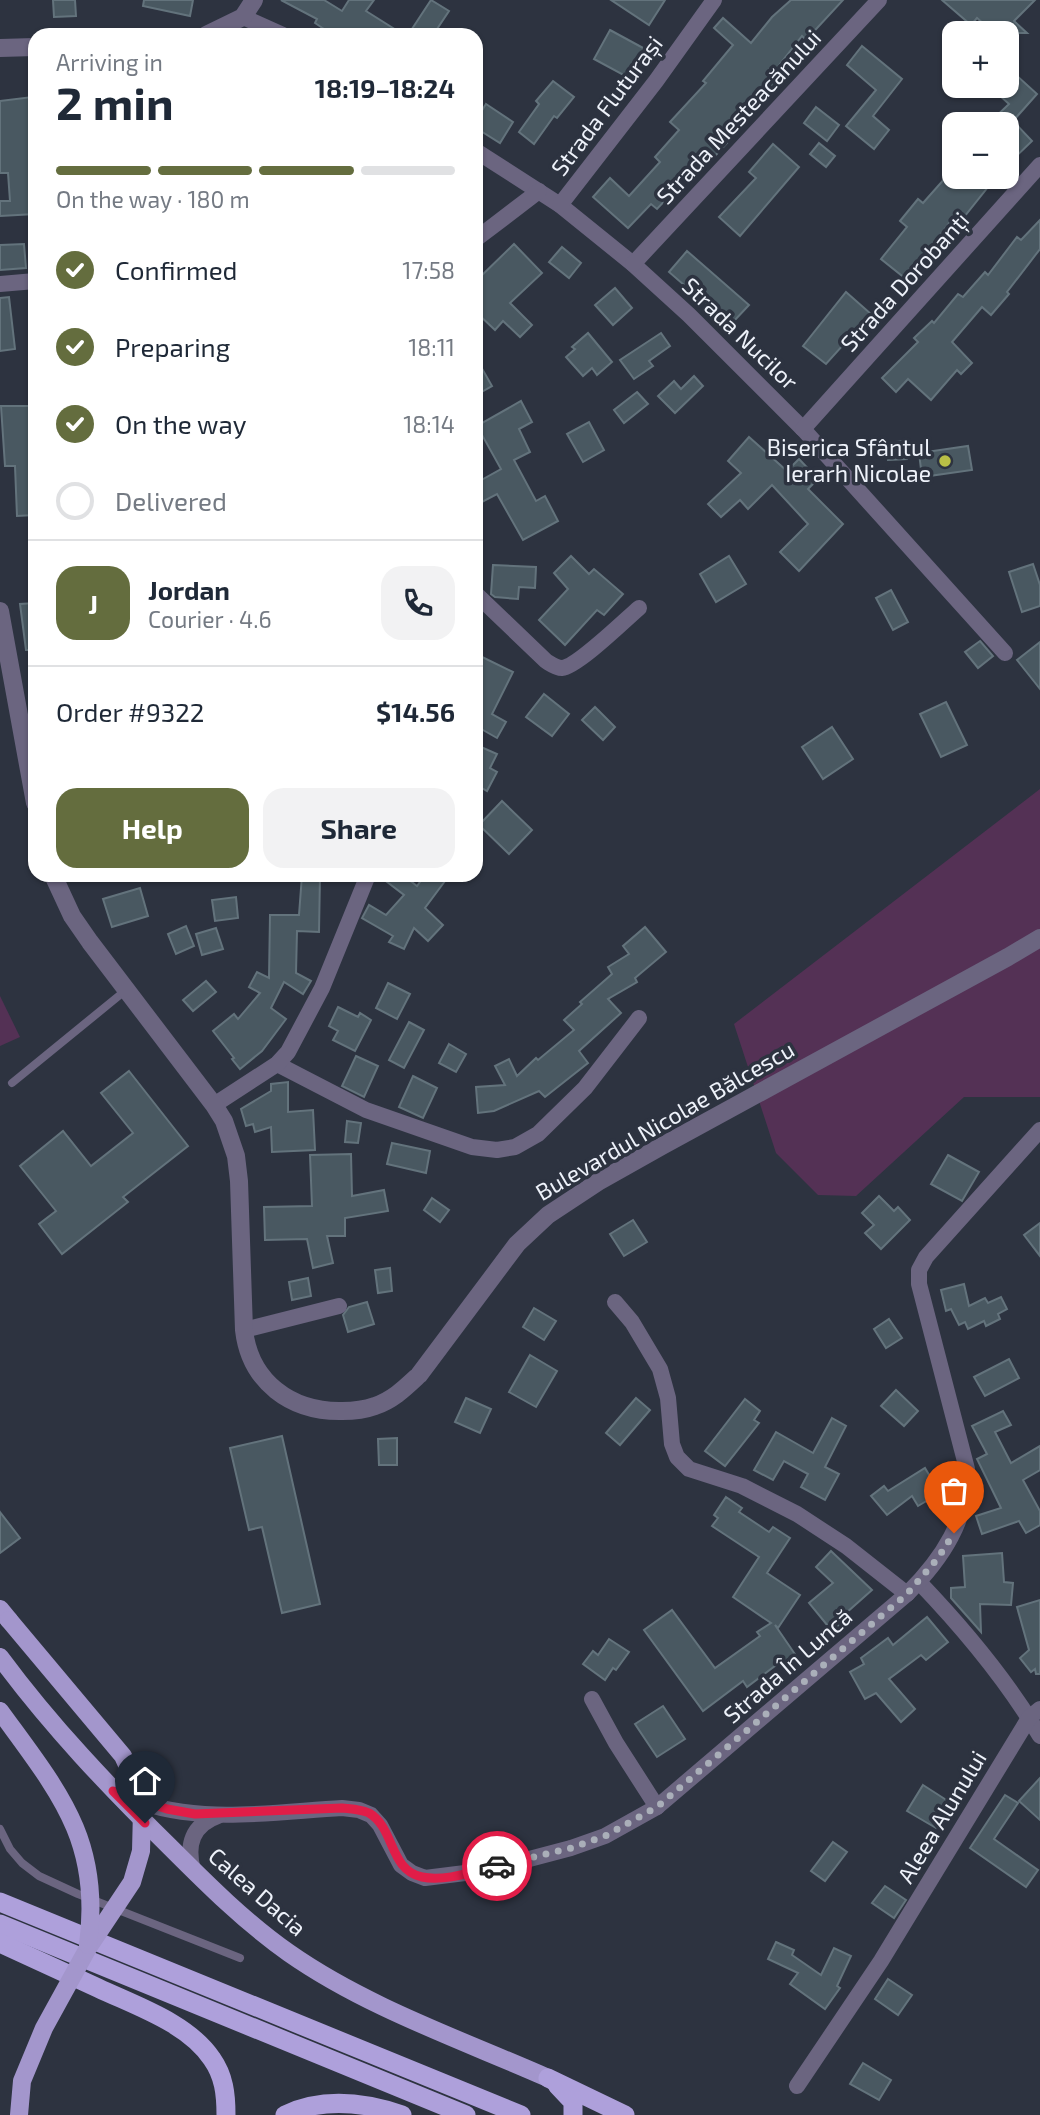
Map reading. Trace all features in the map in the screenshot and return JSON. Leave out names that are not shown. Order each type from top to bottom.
[{"type":"highway","points":[[0,1902],[521,2115]]},
{"type":"highway","points":[[0,1924],[466,2115]]},
{"type":"highway","points":[[8,1946],[155,2015],[196,2040],[222,2075],[226,2115]]},
{"type":"highway","points":[[548,2078],[569,2097],[574,2107],[573,2115]]},
{"type":"highway","points":[[548,2078],[625,2115]]},
{"type":"highway","points":[[285,2115],[312,2105],[334,2103],[371,2106],[402,2115]]},
{"type":"main road","points":[[4,1615],[117,1748],[133,1774],[139,1791],[143,1831],[137,1868],[122,1900],[88,1948],[32,2055],[22,2081],[19,2115]]},
{"type":"main road","name":"Calea Dacia","points":[[0,1657],[41,1712],[113,1791],[193,1870],[288,1953],[375,2003],[548,2078]]},
{"type":"main road","points":[[0,1711],[58,1795],[81,1841],[92,1908],[88,1948]]},
{"type":"street","points":[[220,28],[243,17],[254,0]]},
{"type":"street","name":"Strada Fluturași","points":[[560,205],[714,0]]},
{"type":"street","name":"Strada Mesteacănului","points":[[633,264],[878,0]]},
{"type":"street","points":[[243,17],[267,28]]},
{"type":"street","points":[[0,48],[28,47]]},
{"type":"street","name":"Strada Nucilor","points":[[483,155],[560,205],[689,314],[803,429],[1005,653]]},
{"type":"street","name":"Strada Dorobanți","points":[[803,429],[1040,165]]},
{"type":"street","points":[[483,234],[539,191]]},
{"type":"street","points":[[0,284],[28,282]]},
{"type":"street","points":[[483,601],[546,661],[562,668],[577,661],[639,608]]},
{"type":"street","points":[[0,611],[6,682],[28,774]]},
{"type":"street","name":"Bulevardul Nicolae Bălcescu","points":[[56,882],[72,916],[214,1104],[232,1139],[239,1181],[244,1330],[251,1361],[270,1386],[284,1396],[318,1410],[335,1411],[358,1410],[385,1402],[401,1392],[419,1375],[517,1244],[548,1215],[651,1152],[1040,937]]},
{"type":"street","points":[[214,1104],[277,1064],[288,1052],[312,1008],[366,882]]},
{"type":"street","points":[[277,1064],[366,1110],[472,1147],[497,1150],[515,1147],[538,1134],[585,1088],[639,1018]]},
{"type":"street","name":"Strada În Luncă","points":[[113,1791],[167,1809],[195,1814],[342,1808],[359,1810],[371,1815],[380,1825],[401,1865],[425,1878],[465,1873],[571,1848],[605,1836],[657,1807],[913,1588],[954,1533],[968,1487],[963,1448],[919,1283],[919,1270],[926,1257],[1040,1130]]},
{"type":"street","points":[[615,1302],[632,1322],[660,1369],[668,1398],[671,1444],[677,1457],[689,1469],[742,1486],[797,1514],[913,1588],[954,1618],[1035,1713],[1040,1736]]},
{"type":"street","points":[[244,1330],[339,1306]]},
{"type":"street","points":[[592,1699],[621,1752],[657,1807]]},
{"type":"street","name":"Aleea Alunului","points":[[797,2086],[881,1961],[1035,1713]]},
{"type":"street","name":"Strada În Luncă","points":[[193,1870],[189,1856],[190,1841],[198,1828],[208,1820],[224,1814]]},
{"type":"lane","points":[[12,1083],[126,989]]},
{"type":"lane","points":[[0,1829],[10,1849],[38,1876],[111,1908],[240,1958]]},
{"type":"shaded area","points":[[1040,789],[1040,1097],[964,1097],[856,1196],[818,1195],[776,1153],[734,1024]]},
{"type":"shaded area","points":[[0,996],[20,1037],[0,1046]]},
{"type":"building","points":[[53,0],[75,0],[76,16],[54,17]]},
{"type":"building","points":[[144,0],[193,0],[190,16],[143,6]]},
{"type":"building","points":[[281,0],[324,0],[342,11],[349,0],[374,0],[366,11],[393,28],[322,28],[315,23],[317,19]]},
{"type":"building","points":[[431,0],[449,11],[438,28],[413,28]]},
{"type":"building","points":[[611,0],[665,0],[649,25]]},
{"type":"building","points":[[791,0],[843,0],[806,40],[802,36],[777,68],[785,76],[761,99],[739,130],[714,157],[705,149],[671,188],[674,191],[657,209],[651,204],[628,228],[593,197],[610,178],[629,196],[660,162],[655,157],[679,130],[670,122],[706,83],[703,81],[733,45],[714,28],[723,18],[751,43],[772,17]]},
{"type":"building","points":[[942,0],[1035,0],[1014,21],[980,21],[977,18],[974,21],[966,21]]},
{"type":"building","points":[[610,30],[645,49],[629,78],[594,59]]},
{"type":"building","points":[[862,46],[902,79],[873,116],[889,130],[874,149],[846,126],[876,90],[847,65]]},
{"type":"building","points":[[1019,78],[1037,94],[1019,114],[1019,112],[1001,112],[1009,104],[1002,98],[1019,98]]},
{"type":"building","points":[[553,81],[574,97],[557,118],[554,116],[534,144],[519,132],[539,104],[536,101]]},
{"type":"building","points":[[28,98],[28,214],[0,216],[0,201],[10,201],[8,173],[0,173],[0,101]]},
{"type":"building","points":[[486,104],[513,122],[500,143],[483,132],[483,109]]},
{"type":"building","points":[[816,107],[839,125],[827,141],[804,123]]},
{"type":"building","points":[[1019,127],[1032,141],[1019,154]]},
{"type":"building","points":[[819,143],[835,156],[826,167],[810,154]]},
{"type":"building","points":[[773,144],[799,167],[740,236],[719,217],[756,178],[749,172]]},
{"type":"building","points":[[942,182],[942,189],[986,189],[960,222],[954,217],[906,279],[881,259],[907,227],[900,221],[918,199],[923,203]]},
{"type":"building","points":[[1040,220],[1040,249],[1007,292],[1009,294],[991,315],[982,307],[952,342],[972,363],[961,374],[957,370],[931,400],[908,379],[896,392],[882,378],[918,342],[914,338],[932,321],[934,323],[958,294],[963,297],[985,272],[988,275],[1017,237],[1021,240]]},
{"type":"building","points":[[24,244],[26,268],[0,270],[0,245]]},
{"type":"building","points":[[514,244],[542,273],[510,303],[532,325],[520,337],[503,321],[495,330],[483,319],[483,274]]},
{"type":"building","points":[[562,247],[581,263],[569,278],[549,262]]},
{"type":"building","points":[[687,251],[749,305],[734,321],[727,313],[718,319],[705,308],[707,305],[669,272]]},
{"type":"building","points":[[615,288],[632,308],[613,325],[595,305]]},
{"type":"building","points":[[846,292],[871,314],[826,364],[803,346]]},
{"type":"building","points":[[9,297],[15,349],[0,351],[0,298]]},
{"type":"building","points":[[588,333],[612,362],[597,375],[592,368],[583,376],[566,357],[575,349],[572,347]]},
{"type":"building","points":[[661,333],[670,346],[649,361],[653,366],[634,379],[620,360]]},
{"type":"building","points":[[483,370],[492,386],[483,391]]},
{"type":"building","points":[[694,376],[703,386],[675,413],[658,396],[674,381],[681,389]]},
{"type":"building","points":[[637,392],[648,404],[624,423],[614,410]]},
{"type":"building","points":[[521,401],[532,422],[519,429],[530,452],[514,460],[536,501],[545,496],[558,521],[523,540],[497,494],[483,501],[483,479],[501,469],[483,437],[483,423]]},
{"type":"building","points":[[1,406],[28,406],[28,515],[17,516],[15,466],[5,466]]},
{"type":"building","points":[[589,422],[604,450],[583,462],[567,434]]},
{"type":"building","points":[[749,437],[787,471],[799,459],[818,479],[808,489],[843,524],[799,571],[780,552],[808,524],[772,485],[748,509],[740,500],[721,517],[708,504],[741,473],[728,461]]},
{"type":"building","points":[[905,441],[907,459],[888,460],[886,443]]},
{"type":"building","name":"Biserica Sfântul Ierarh Nicolae","points":[[968,446],[972,470],[922,477],[919,453]]},
{"type":"building","points":[[571,556],[589,574],[594,569],[623,594],[604,615],[597,610],[565,645],[539,620],[568,589],[554,573]]},
{"type":"building","points":[[729,556],[746,584],[716,602],[700,574]]},
{"type":"building","points":[[1033,564],[1040,585],[1040,606],[1022,612],[1009,572]]},
{"type":"building","points":[[493,565],[536,567],[535,588],[519,587],[518,599],[495,597],[491,594]]},
{"type":"building","points":[[891,590],[908,622],[893,630],[876,598]]},
{"type":"building","points":[[28,603],[28,650],[26,650],[20,604]]},
{"type":"building","points":[[980,641],[993,656],[978,668],[965,652]]},
{"type":"building","points":[[1040,642],[1040,689],[1017,660]]},
{"type":"building","points":[[483,657],[513,672],[492,714],[506,722],[497,738],[483,730]]},
{"type":"building","points":[[544,694],[569,714],[552,736],[526,717]]},
{"type":"building","points":[[946,702],[967,745],[941,757],[920,714]]},
{"type":"building","points":[[595,707],[615,727],[603,740],[582,720]]},
{"type":"building","points":[[832,727],[853,759],[823,779],[802,747]]},
{"type":"building","points":[[483,748],[497,754],[490,768],[497,772],[487,791],[483,789]]},
{"type":"building","points":[[502,801],[532,830],[509,854],[483,829],[483,821]]},
{"type":"building","points":[[301,882],[320,882],[319,932],[297,931],[296,973],[311,981],[303,994],[284,982],[271,1008],[286,1019],[262,1051],[240,1069],[213,1031],[234,1014],[238,1019],[260,993],[249,987],[257,972],[269,978],[270,915],[299,915]]},
{"type":"building","points":[[387,882],[412,882],[417,886],[420,882],[444,882],[425,908],[443,925],[428,941],[414,928],[404,949],[389,942],[393,936],[362,918],[369,905],[386,915],[404,895]]},
{"type":"building","points":[[140,888],[148,916],[112,927],[103,899]]},
{"type":"building","points":[[236,897],[238,918],[215,921],[212,900]]},
{"type":"building","points":[[186,926],[194,946],[176,954],[168,934]]},
{"type":"building","points":[[645,927],[666,952],[635,978],[637,982],[608,999],[621,1013],[579,1051],[588,1063],[545,1097],[539,1091],[494,1111],[478,1113],[476,1087],[505,1085],[495,1066],[509,1059],[517,1076],[574,1030],[564,1020],[612,974],[608,967],[629,954],[623,946]]},
{"type":"building","points":[[216,928],[223,949],[202,955],[196,934]]},
{"type":"building","points":[[206,981],[216,992],[193,1011],[183,1000]]},
{"type":"building","points":[[388,983],[410,994],[397,1019],[376,1008]]},
{"type":"building","points":[[338,1007],[358,1017],[360,1013],[371,1020],[355,1051],[333,1040],[338,1031],[329,1026]]},
{"type":"building","points":[[409,1022],[424,1030],[404,1068],[389,1060]]},
{"type":"building","points":[[449,1044],[466,1054],[456,1072],[439,1063]]},
{"type":"building","points":[[356,1056],[378,1066],[364,1097],[342,1086]]},
{"type":"building","points":[[129,1071],[188,1146],[123,1197],[128,1202],[62,1254],[39,1224],[56,1211],[20,1166],[63,1131],[91,1166],[133,1133],[101,1093]]},
{"type":"building","points":[[413,1076],[437,1088],[423,1118],[399,1107]]},
{"type":"building","points":[[288,1082],[288,1112],[313,1110],[315,1150],[272,1152],[271,1127],[255,1132],[253,1124],[246,1126],[241,1109],[271,1091],[271,1084]]},
{"type":"building","points":[[347,1121],[361,1123],[358,1143],[345,1142]]},
{"type":"building","points":[[392,1143],[430,1151],[426,1173],[387,1164]]},
{"type":"building","points":[[351,1154],[352,1196],[384,1190],[388,1211],[345,1218],[345,1236],[327,1236],[333,1263],[313,1268],[307,1239],[265,1240],[264,1207],[312,1206],[310,1155]]},
{"type":"building","points":[[948,1155],[979,1172],[962,1201],[931,1184]]},
{"type":"building","points":[[879,1196],[894,1211],[898,1207],[910,1220],[881,1249],[865,1233],[874,1225],[862,1213]]},
{"type":"building","points":[[432,1198],[449,1210],[440,1222],[424,1210]]},
{"type":"building","points":[[633,1220],[647,1242],[624,1256],[610,1234]]},
{"type":"building","points":[[1040,1223],[1040,1256],[1024,1235]]},
{"type":"building","points":[[390,1268],[392,1291],[378,1293],[375,1270]]},
{"type":"building","points":[[308,1278],[311,1296],[292,1300],[289,1282]]},
{"type":"building","points":[[964,1284],[969,1306],[985,1298],[988,1303],[1001,1297],[1007,1309],[998,1314],[1000,1319],[986,1326],[984,1321],[968,1329],[965,1322],[959,1325],[951,1309],[946,1311],[941,1290]]},
{"type":"building","points":[[367,1302],[374,1324],[348,1332],[343,1315],[349,1307]]},
{"type":"building","points":[[534,1308],[556,1321],[544,1340],[523,1327]]},
{"type":"building","points":[[889,1319],[902,1338],[886,1348],[874,1329]]},
{"type":"building","points":[[530,1355],[557,1371],[536,1407],[509,1392]]},
{"type":"building","points":[[1009,1359],[1019,1378],[985,1396],[974,1377]]},
{"type":"building","points":[[896,1390],[918,1411],[904,1426],[881,1406]]},
{"type":"building","points":[[466,1398],[491,1409],[480,1433],[455,1422]]},
{"type":"building","points":[[636,1398],[650,1410],[620,1445],[606,1433]]},
{"type":"building","points":[[745,1399],[760,1411],[754,1420],[759,1423],[725,1466],[705,1451]]},
{"type":"building","points":[[1003,1411],[1011,1425],[995,1432],[1011,1463],[1040,1446],[1040,1470],[1023,1480],[1040,1511],[1040,1525],[1026,1533],[1019,1521],[982,1534],[976,1516],[1001,1508],[977,1459],[987,1454],[972,1426]]},
{"type":"building","points":[[832,1418],[846,1426],[825,1467],[839,1474],[825,1500],[801,1487],[808,1474],[784,1461],[773,1480],[754,1470],[776,1432],[813,1453]]},
{"type":"building","points":[[282,1436],[320,1604],[282,1613],[262,1527],[249,1530],[230,1448]]},
{"type":"building","points":[[397,1438],[397,1465],[379,1465],[378,1439]]},
{"type":"building","points":[[925,1468],[940,1493],[918,1506],[912,1496],[887,1515],[871,1496],[884,1486],[888,1491]]},
{"type":"building","points":[[726,1497],[742,1508],[739,1512],[769,1532],[773,1527],[790,1538],[767,1573],[800,1595],[778,1628],[775,1625],[801,1663],[787,1674],[779,1663],[747,1687],[743,1681],[703,1711],[644,1630],[672,1610],[715,1668],[760,1636],[757,1632],[771,1623],[733,1597],[759,1557],[712,1526],[718,1518],[714,1515]]},
{"type":"building","points":[[0,1512],[20,1538],[0,1553]]},
{"type":"building","points":[[831,1551],[872,1590],[845,1614],[848,1618],[832,1631],[809,1603],[833,1583],[816,1567]]},
{"type":"building","points":[[1002,1553],[1004,1582],[1013,1583],[1011,1605],[980,1604],[981,1632],[951,1598],[951,1588],[965,1587],[963,1556]]},
{"type":"building","points":[[1040,1600],[1040,1674],[1036,1674],[1035,1669],[1031,1672],[1020,1658],[1029,1650],[1017,1607]]},
{"type":"building","points":[[927,1617],[948,1642],[926,1660],[921,1655],[889,1679],[915,1709],[901,1722],[876,1693],[865,1699],[850,1672],[864,1664],[861,1658],[888,1638],[893,1645]]},
{"type":"building","points":[[609,1639],[629,1652],[605,1680],[583,1664],[593,1651],[598,1655]]},
{"type":"building","points":[[663,1706],[685,1739],[657,1757],[635,1724]]},
{"type":"building","points":[[1040,1778],[1040,1820],[1019,1801]]},
{"type":"building","points":[[923,1785],[951,1803],[936,1828],[907,1811]]},
{"type":"building","points":[[1005,1795],[1018,1803],[994,1839],[1038,1870],[1026,1887],[970,1848]]},
{"type":"building","points":[[833,1842],[847,1852],[825,1881],[811,1871]]},
{"type":"building","points":[[885,1886],[906,1900],[894,1918],[872,1903]]},
{"type":"building","points":[[776,1942],[794,1950],[792,1955],[821,1975],[834,1948],[851,1956],[837,1986],[840,1988],[825,2009],[790,1984],[798,1973],[768,1959]]},
{"type":"building","points":[[888,1979],[912,1995],[898,2015],[875,1999]]},
{"type":"building","points":[[863,2063],[891,2080],[879,2100],[850,2084]]},
{"type":"way so far","points":[[497,1866],[571,1848],[605,1836],[657,1807],[907,1594],[938,1558],[954,1533]]},
{"type":"place","name":"Biserica Sfântul Ierarh Nicolae","points":[[945,461]]},
{"type":"route","points":[[145,1823],[113,1791],[139,1802],[195,1814],[342,1808],[359,1810],[371,1815],[380,1825],[401,1865],[412,1873],[425,1878],[442,1877],[497,1866]]}]
